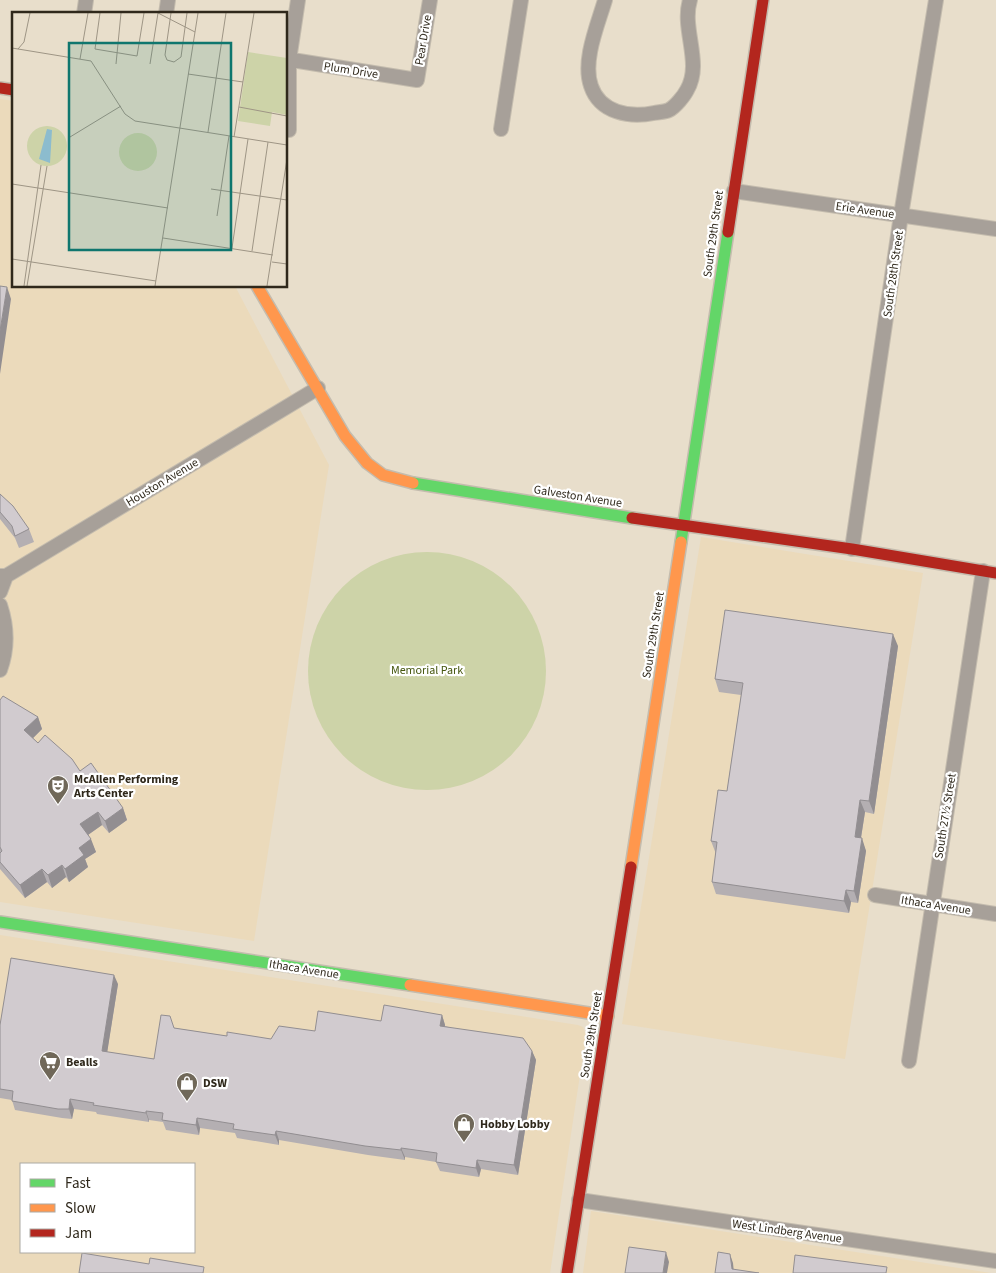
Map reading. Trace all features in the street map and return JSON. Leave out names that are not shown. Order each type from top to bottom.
[{"type":"street","points":[[289,130],[288,60],[298,0]]},
{"type":"street","name":"Pear Drive","points":[[416,80],[430,0]]},
{"type":"street","points":[[500,129],[521,0]]},
{"type":"street","points":[[605,0],[590,49],[589,73],[591,86],[598,98],[606,106],[624,114],[643,115],[670,110],[688,90],[694,65],[689,32],[688,4],[690,0]]},
{"type":"street","name":"South 29th Street","points":[[567,1273],[684,526],[763,0]]},
{"type":"street","name":"South 28th Street","points":[[852,549],[936,0]]},
{"type":"street","name":"Plum Drive","points":[[288,60],[416,80]]},
{"type":"street","name":"Erie Avenue","points":[[734,191],[996,229]]},
{"type":"street","name":"Galveston Avenue","points":[[258,288],[345,436],[367,463],[383,475],[404,482],[684,526],[852,549],[989,572]]},
{"type":"street","name":"Houston Avenue","points":[[0,592],[3,576],[318,388]]},
{"type":"street","name":"South 27½ Street","points":[[909,1061],[932,905],[989,572]]},
{"type":"street","points":[[0,605],[6,634],[0,670]]},
{"type":"street","name":"Ithaca Avenue","points":[[876,895],[996,914]]},
{"type":"street","name":"Ithaca Avenue","points":[[0,922],[608,1016]]},
{"type":"street","name":"West Lindberg Avenue","points":[[579,1200],[996,1261]]},
{"type":"shaded area","points":[[0,99],[12,101],[12,288],[236,288],[329,465],[254,941],[0,902]]},
{"type":"shaded area","points":[[701,537],[923,573],[845,1059],[622,1024]]},
{"type":"shaded area","points":[[0,935],[583,1027],[586,1035],[550,1273],[0,1273]]},
{"type":"shaded area","points":[[591,1211],[991,1273],[583,1273]]},
{"type":"green space","name":"Memorial Park","points":[[415,552],[439,552],[462,557],[483,566],[503,579],[519,595],[532,615],[541,636],[546,659],[544,694],[537,717],[519,747],[503,763],[483,776],[462,785],[439,790],[415,790],[392,785],[371,776],[351,763],[335,747],[322,727],[313,706],[308,683],[308,659],[313,636],[322,615],[335,595],[351,579],[371,566],[392,557]]},
{"type":"building","points":[[0,286],[7,287],[0,331]]},
{"type":"building","points":[[0,494],[13,506],[29,529],[15,536],[12,526],[0,512]]},
{"type":"building","points":[[725,610],[893,634],[869,801],[860,800],[855,837],[862,838],[854,891],[846,890],[844,901],[712,882],[717,842],[711,841],[718,790],[727,791],[743,683],[715,679]]},
{"type":"building","name":"McAllen Performing Arts Center","points":[[3,696],[38,717],[24,730],[38,743],[45,735],[72,759],[80,771],[91,763],[123,808],[105,821],[98,812],[80,824],[91,839],[79,848],[84,855],[65,869],[62,865],[48,875],[42,869],[20,885],[0,862],[0,853],[2,851],[0,847],[0,700]]},
{"type":"building","points":[[11,958],[114,975],[102,1051],[154,1059],[161,1015],[170,1016],[174,1028],[227,1036],[227,1032],[271,1039],[279,1026],[315,1031],[318,1011],[381,1021],[384,1005],[442,1015],[440,1026],[523,1038],[532,1051],[514,1165],[477,1160],[476,1168],[436,1162],[437,1153],[365,1146],[276,1131],[275,1135],[233,1129],[234,1124],[197,1118],[196,1125],[162,1120],[163,1113],[146,1111],[146,1113],[93,1105],[94,1103],[70,1099],[69,1109],[58,1109],[12,1101],[13,1091],[0,1089],[0,1025]]},
{"type":"building","points":[[629,1247],[666,1252],[663,1273],[625,1273]]},
{"type":"building","points":[[718,1252],[730,1254],[732,1269],[759,1273],[715,1273]]},
{"type":"building","points":[[82,1253],[149,1264],[150,1258],[204,1267],[203,1273],[79,1273]]},
{"type":"building","points":[[795,1255],[887,1267],[886,1273],[793,1273]]},
{"type":"traffic: fast","points":[[681,542],[728,232]]},
{"type":"traffic: fast","points":[[413,483],[632,518]]},
{"type":"traffic: fast","points":[[0,922],[410,985]]},
{"type":"traffic: slow","points":[[258,288],[345,436],[367,463],[383,475],[413,483]]},
{"type":"traffic: slow","points":[[631,867],[681,542]]},
{"type":"traffic: slow","points":[[410,985],[608,1016]]},
{"type":"traffic: jam","points":[[728,232],[763,0]]},
{"type":"traffic: jam","points":[[0,88],[12,90]]},
{"type":"traffic: jam","points":[[632,518],[852,549],[996,573]]},
{"type":"traffic: jam","points":[[567,1273],[631,867]]},
{"type":"place","name":"McAllen Performing Arts Center","points":[[58,805]]},
{"type":"place","name":"Bealls","points":[[50,1081]]},
{"type":"place","name":"DSW","points":[[187,1102]]},
{"type":"place","name":"Hobby Lobby","points":[[464,1143]]}]
